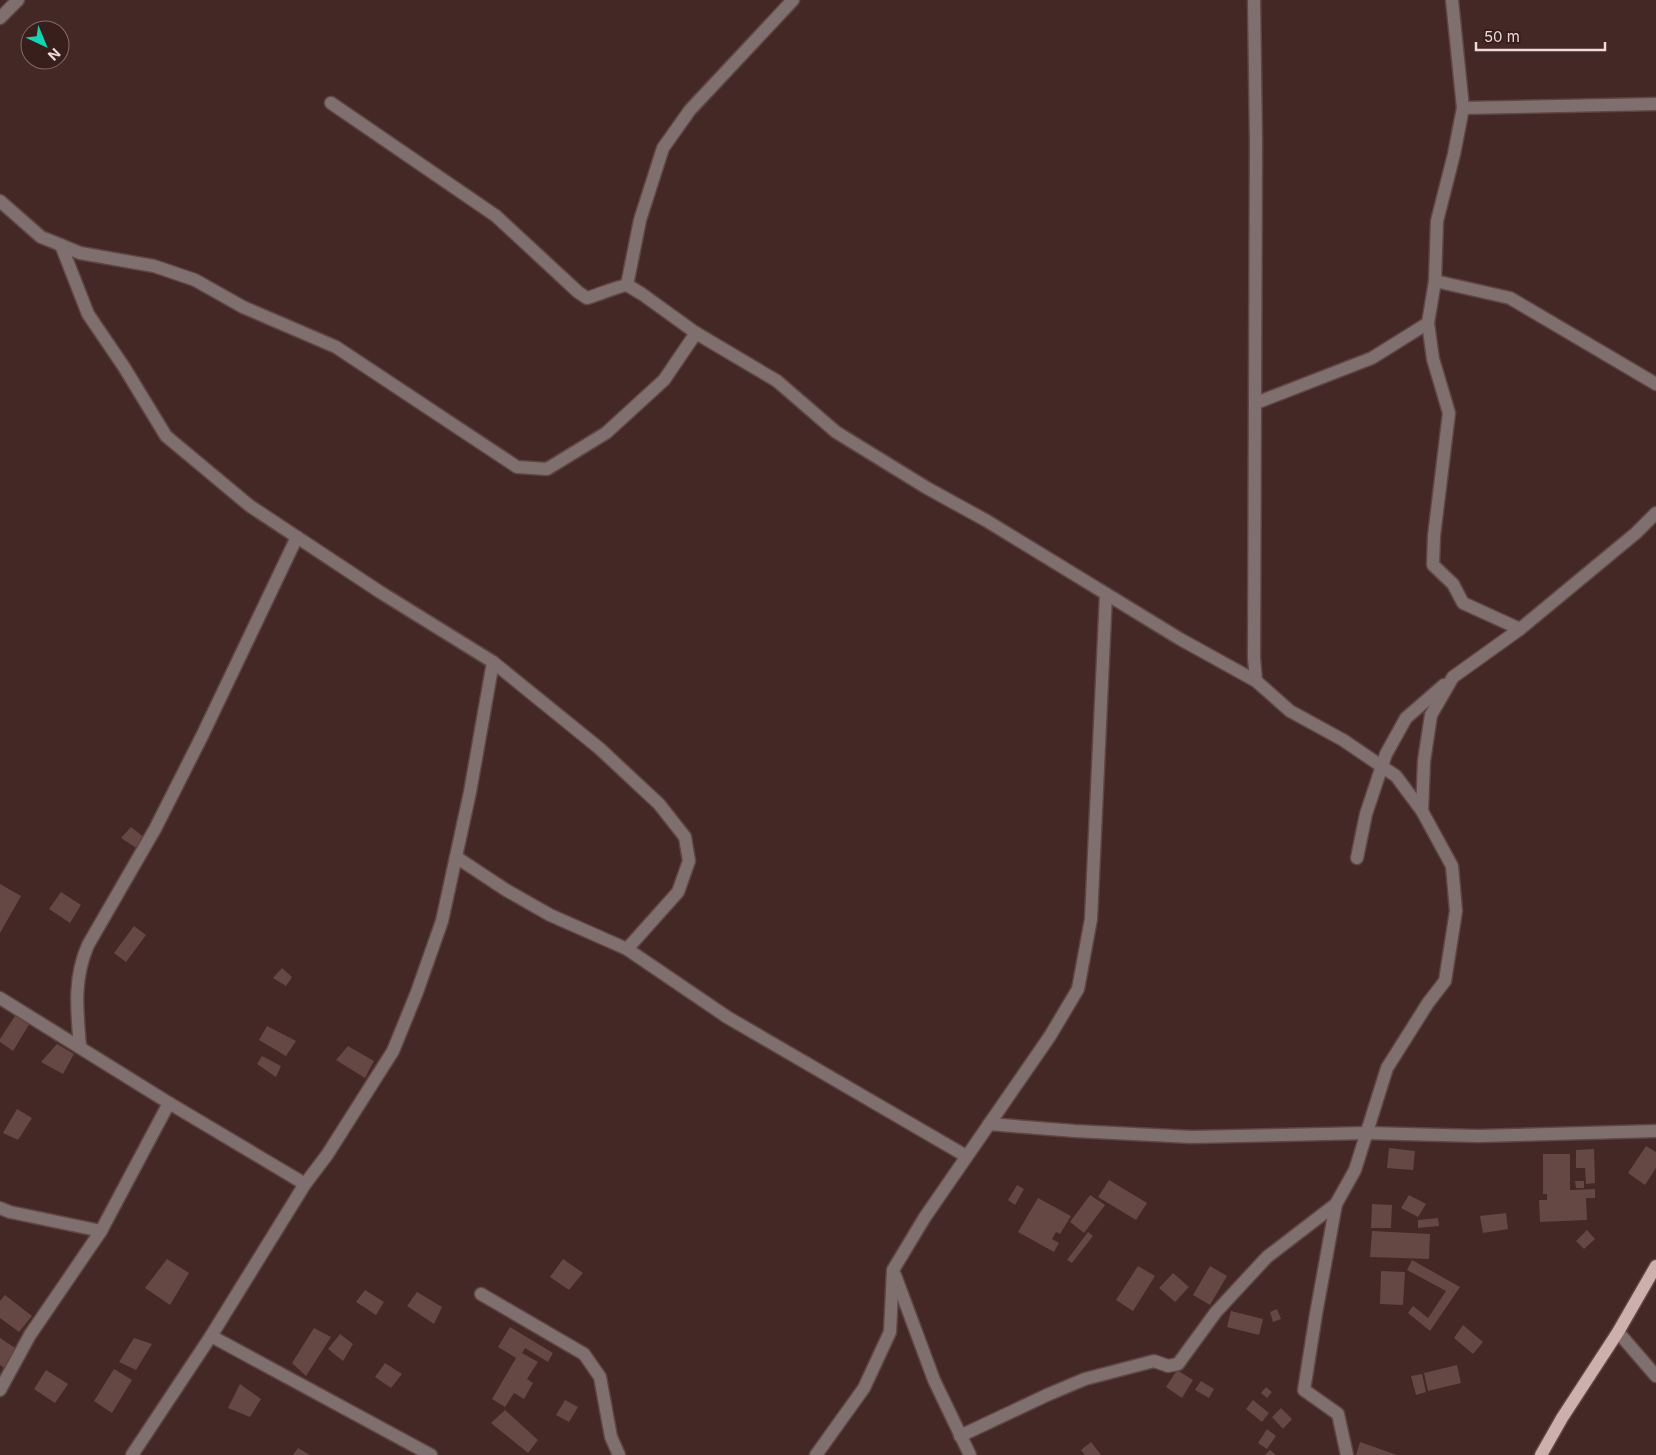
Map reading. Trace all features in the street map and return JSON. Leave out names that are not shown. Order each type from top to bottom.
[{"type":"main road","points":[[1541,1455],[1562,1418],[1618,1332],[1656,1266]]},
{"type":"street","points":[[0,18],[18,0]]},
{"type":"street","points":[[627,285],[640,220],[663,148],[690,110],[793,0]]},
{"type":"street","points":[[1254,0],[1256,142],[1254,658],[1256,681]]},
{"type":"street","points":[[1452,0],[1463,108],[1454,154],[1436,221],[1436,281],[1428,323],[1433,359],[1449,413],[1434,536],[1434,565],[1453,584],[1463,603],[1520,629]]},
{"type":"street","points":[[331,103],[496,216],[578,292],[587,298],[614,287],[627,285],[696,333],[777,381],[836,432],[927,488],[988,521],[1180,639],[1256,681],[1290,711],[1343,740],[1396,776],[1422,811],[1452,866],[1456,911],[1445,981],[1428,1003],[1387,1068],[1355,1170],[1336,1204],[1304,1390],[1338,1414],[1347,1455]]},
{"type":"street","points":[[1463,108],[1656,104]]},
{"type":"street","points":[[0,201],[41,236],[61,245],[80,253],[154,266],[186,277],[243,306],[336,347],[517,467],[547,469],[606,433],[664,380],[696,333]]},
{"type":"street","points":[[61,245],[88,314],[124,367],[166,436],[250,506],[380,592],[493,662],[599,748],[659,804],[686,836],[689,861],[678,892],[627,949]]},
{"type":"street","points":[[1436,281],[1510,298],[1656,384]]},
{"type":"street","points":[[1256,403],[1372,358],[1428,323]]},
{"type":"street","points":[[1357,858],[1366,814],[1386,754],[1406,718],[1453,677],[1520,629],[1636,533],[1656,513]]},
{"type":"street","points":[[80,1047],[76,995],[81,961],[88,945],[155,829],[202,736],[297,537]]},
{"type":"street","points":[[816,1455],[864,1388],[890,1332],[893,1270],[925,1217],[1050,1036],[1078,989],[1090,919],[1106,594]]},
{"type":"street","points":[[132,1455],[211,1336],[305,1184],[327,1155],[393,1051],[417,992],[442,921],[470,792],[493,662]]},
{"type":"street","points":[[1422,811],[1424,761],[1431,715],[1453,677]]},
{"type":"street","points":[[456,857],[506,890],[550,914],[627,949],[727,1017],[966,1156]]},
{"type":"street","points":[[0,998],[169,1103],[305,1184]]},
{"type":"street","points":[[0,1390],[30,1335],[102,1231],[169,1103]]},
{"type":"street","points":[[989,1124],[1192,1138],[1367,1133],[1478,1136],[1656,1131]]},
{"type":"street","points":[[960,1436],[1084,1379],[1154,1361],[1168,1366],[1178,1364],[1216,1312],[1267,1257],[1336,1204]]},
{"type":"street","points":[[0,1208],[10,1212],[102,1231]]},
{"type":"street","points":[[893,1270],[934,1380],[970,1455]]},
{"type":"street","points":[[481,1294],[584,1354],[600,1377],[611,1437],[619,1455]]},
{"type":"street","points":[[1618,1332],[1656,1376]]},
{"type":"street","points":[[211,1336],[431,1455]]},
{"type":"building","points":[[131,827],[145,838],[138,849],[121,838]]},
{"type":"building","points":[[0,884],[21,896],[0,933]]},
{"type":"building","points":[[61,892],[81,905],[70,923],[49,909]]},
{"type":"building","points":[[134,926],[146,935],[126,962],[114,953]]},
{"type":"building","points":[[282,968],[292,977],[286,986],[273,978]]},
{"type":"building","points":[[15,1016],[30,1023],[13,1051],[0,1042],[0,1039]]},
{"type":"building","points":[[267,1026],[296,1041],[286,1056],[259,1040]]},
{"type":"building","points":[[57,1044],[74,1054],[63,1074],[41,1062]]},
{"type":"building","points":[[348,1046],[374,1061],[365,1078],[336,1060]]},
{"type":"building","points":[[262,1056],[281,1066],[276,1077],[257,1064]]},
{"type":"building","points":[[17,1109],[32,1118],[18,1140],[3,1133]]},
{"type":"building","points":[[1646,1146],[1656,1152],[1656,1168],[1645,1185],[1628,1173]]},
{"type":"building","points":[[1389,1148],[1415,1151],[1413,1170],[1387,1168]]},
{"type":"building","points":[[1594,1149],[1595,1183],[1586,1184],[1585,1168],[1576,1168],[1576,1150]]},
{"type":"building","points":[[1543,1154],[1570,1154],[1570,1190],[1595,1189],[1595,1198],[1586,1198],[1587,1220],[1540,1222],[1539,1200],[1547,1200],[1547,1194],[1543,1194]]},
{"type":"building","points":[[1109,1180],[1147,1203],[1136,1220],[1098,1197]]},
{"type":"building","points":[[1575,1181],[1584,1181],[1584,1188],[1576,1188]]},
{"type":"building","points":[[1017,1185],[1024,1189],[1015,1205],[1008,1200]]},
{"type":"building","points":[[1090,1195],[1105,1205],[1084,1233],[1070,1222]]},
{"type":"building","points":[[1409,1195],[1426,1204],[1418,1217],[1401,1208]]},
{"type":"building","points":[[1038,1198],[1071,1216],[1060,1234],[1056,1232],[1052,1239],[1059,1243],[1054,1252],[1018,1232]]},
{"type":"building","points":[[1372,1204],[1392,1205],[1391,1228],[1371,1228]]},
{"type":"building","points":[[1506,1213],[1508,1229],[1483,1233],[1480,1216]]},
{"type":"building","points":[[1438,1218],[1439,1226],[1418,1228],[1418,1220]]},
{"type":"building","points":[[1587,1230],[1595,1239],[1584,1249],[1576,1241]]},
{"type":"building","points":[[1372,1231],[1430,1234],[1429,1259],[1370,1257]]},
{"type":"building","points":[[1088,1232],[1093,1236],[1072,1263],[1067,1260]]},
{"type":"building","points":[[167,1259],[189,1273],[170,1305],[145,1288]]},
{"type":"building","points":[[563,1259],[583,1273],[569,1290],[550,1277]]},
{"type":"building","points":[[1412,1260],[1460,1287],[1430,1331],[1408,1313],[1413,1306],[1428,1318],[1446,1291],[1407,1270]]},
{"type":"building","points":[[1138,1266],[1155,1276],[1133,1311],[1116,1300]]},
{"type":"building","points":[[1210,1266],[1227,1276],[1210,1305],[1193,1295]]},
{"type":"building","points":[[1381,1271],[1405,1272],[1403,1305],[1380,1304]]},
{"type":"building","points":[[1173,1273],[1189,1287],[1175,1302],[1159,1288]]},
{"type":"building","points":[[365,1290],[384,1302],[376,1315],[356,1302]]},
{"type":"building","points":[[417,1292],[442,1307],[434,1324],[407,1306]]},
{"type":"building","points":[[5,1295],[32,1316],[19,1332],[0,1318],[0,1301]]},
{"type":"building","points":[[1277,1309],[1281,1319],[1273,1322],[1270,1312]]},
{"type":"building","points":[[1231,1311],[1263,1319],[1259,1335],[1227,1327]]},
{"type":"building","points":[[1463,1325],[1483,1342],[1473,1354],[1454,1338]]},
{"type":"building","points":[[510,1327],[553,1353],[548,1362],[525,1348],[522,1353],[538,1362],[527,1379],[533,1383],[524,1399],[514,1393],[505,1407],[492,1399],[516,1358],[498,1347]]},
{"type":"building","points":[[314,1328],[331,1337],[306,1376],[292,1363]]},
{"type":"building","points":[[340,1334],[353,1344],[343,1361],[328,1349]]},
{"type":"building","points":[[0,1338],[20,1351],[7,1370],[0,1365]]},
{"type":"building","points":[[134,1338],[152,1344],[136,1370],[119,1362]]},
{"type":"building","points":[[385,1363],[402,1374],[391,1388],[375,1377]]},
{"type":"building","points":[[1457,1365],[1461,1383],[1428,1391],[1424,1373]]},
{"type":"building","points":[[114,1369],[132,1380],[112,1413],[94,1401]]},
{"type":"building","points":[[46,1370],[68,1384],[55,1403],[34,1389]]},
{"type":"building","points":[[1177,1370],[1193,1380],[1182,1398],[1166,1387]]},
{"type":"building","points":[[1422,1374],[1426,1392],[1416,1395],[1411,1376]]},
{"type":"building","points":[[1201,1381],[1214,1389],[1209,1398],[1195,1390]]},
{"type":"building","points":[[240,1384],[261,1399],[250,1417],[228,1408]]},
{"type":"building","points":[[1266,1387],[1272,1392],[1267,1398],[1261,1393]]},
{"type":"building","points":[[565,1400],[578,1407],[569,1422],[556,1415]]},
{"type":"building","points":[[1253,1400],[1269,1413],[1262,1422],[1246,1409]]},
{"type":"building","points":[[1281,1408],[1292,1419],[1283,1429],[1272,1417]]},
{"type":"building","points":[[505,1410],[538,1440],[528,1453],[491,1423]]},
{"type":"building","points":[[1267,1429],[1276,1436],[1267,1449],[1258,1443]]},
{"type":"building","points":[[1091,1442],[1101,1455],[1085,1455],[1081,1450]]},
{"type":"building","points":[[1360,1442],[1397,1455],[1356,1455]]},
{"type":"building","points":[[298,1448],[310,1455],[293,1455]]},
{"type":"building","points":[[1270,1450],[1276,1455],[1265,1455]]}]
